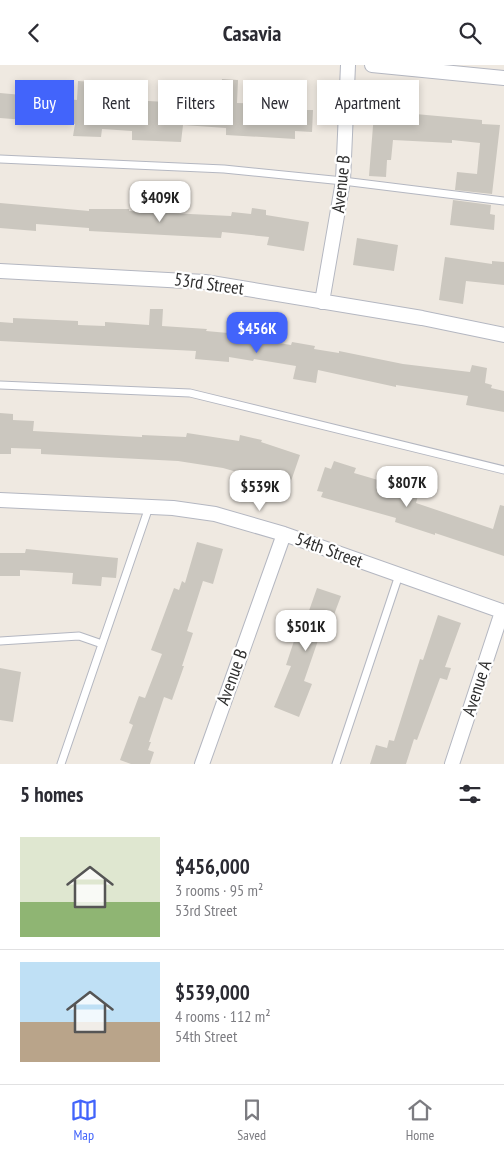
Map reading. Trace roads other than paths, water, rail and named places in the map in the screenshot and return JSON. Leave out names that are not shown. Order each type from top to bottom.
[{"type":"street","name":"Avenue B","points":[[322,302],[343,181],[348,65]]},
{"type":"street","points":[[372,65],[504,78]]},
{"type":"street","name":"53rd Street","points":[[0,271],[178,279],[322,302],[504,335]]},
{"type":"street","name":"54th Street","points":[[0,501],[149,507],[215,514],[284,534],[503,612]]},
{"type":"street","name":"Avenue B","points":[[202,764],[284,534]]},
{"type":"street","name":"Avenue A","points":[[452,764],[503,612]]},
{"type":"lane","points":[[0,159],[224,169],[343,181],[504,201]]},
{"type":"lane","points":[[0,385],[190,393],[504,470]]},
{"type":"lane","points":[[61,764],[149,507]]},
{"type":"lane","points":[[336,764],[398,575]]},
{"type":"lane","points":[[0,641],[80,637],[102,644]]}]
